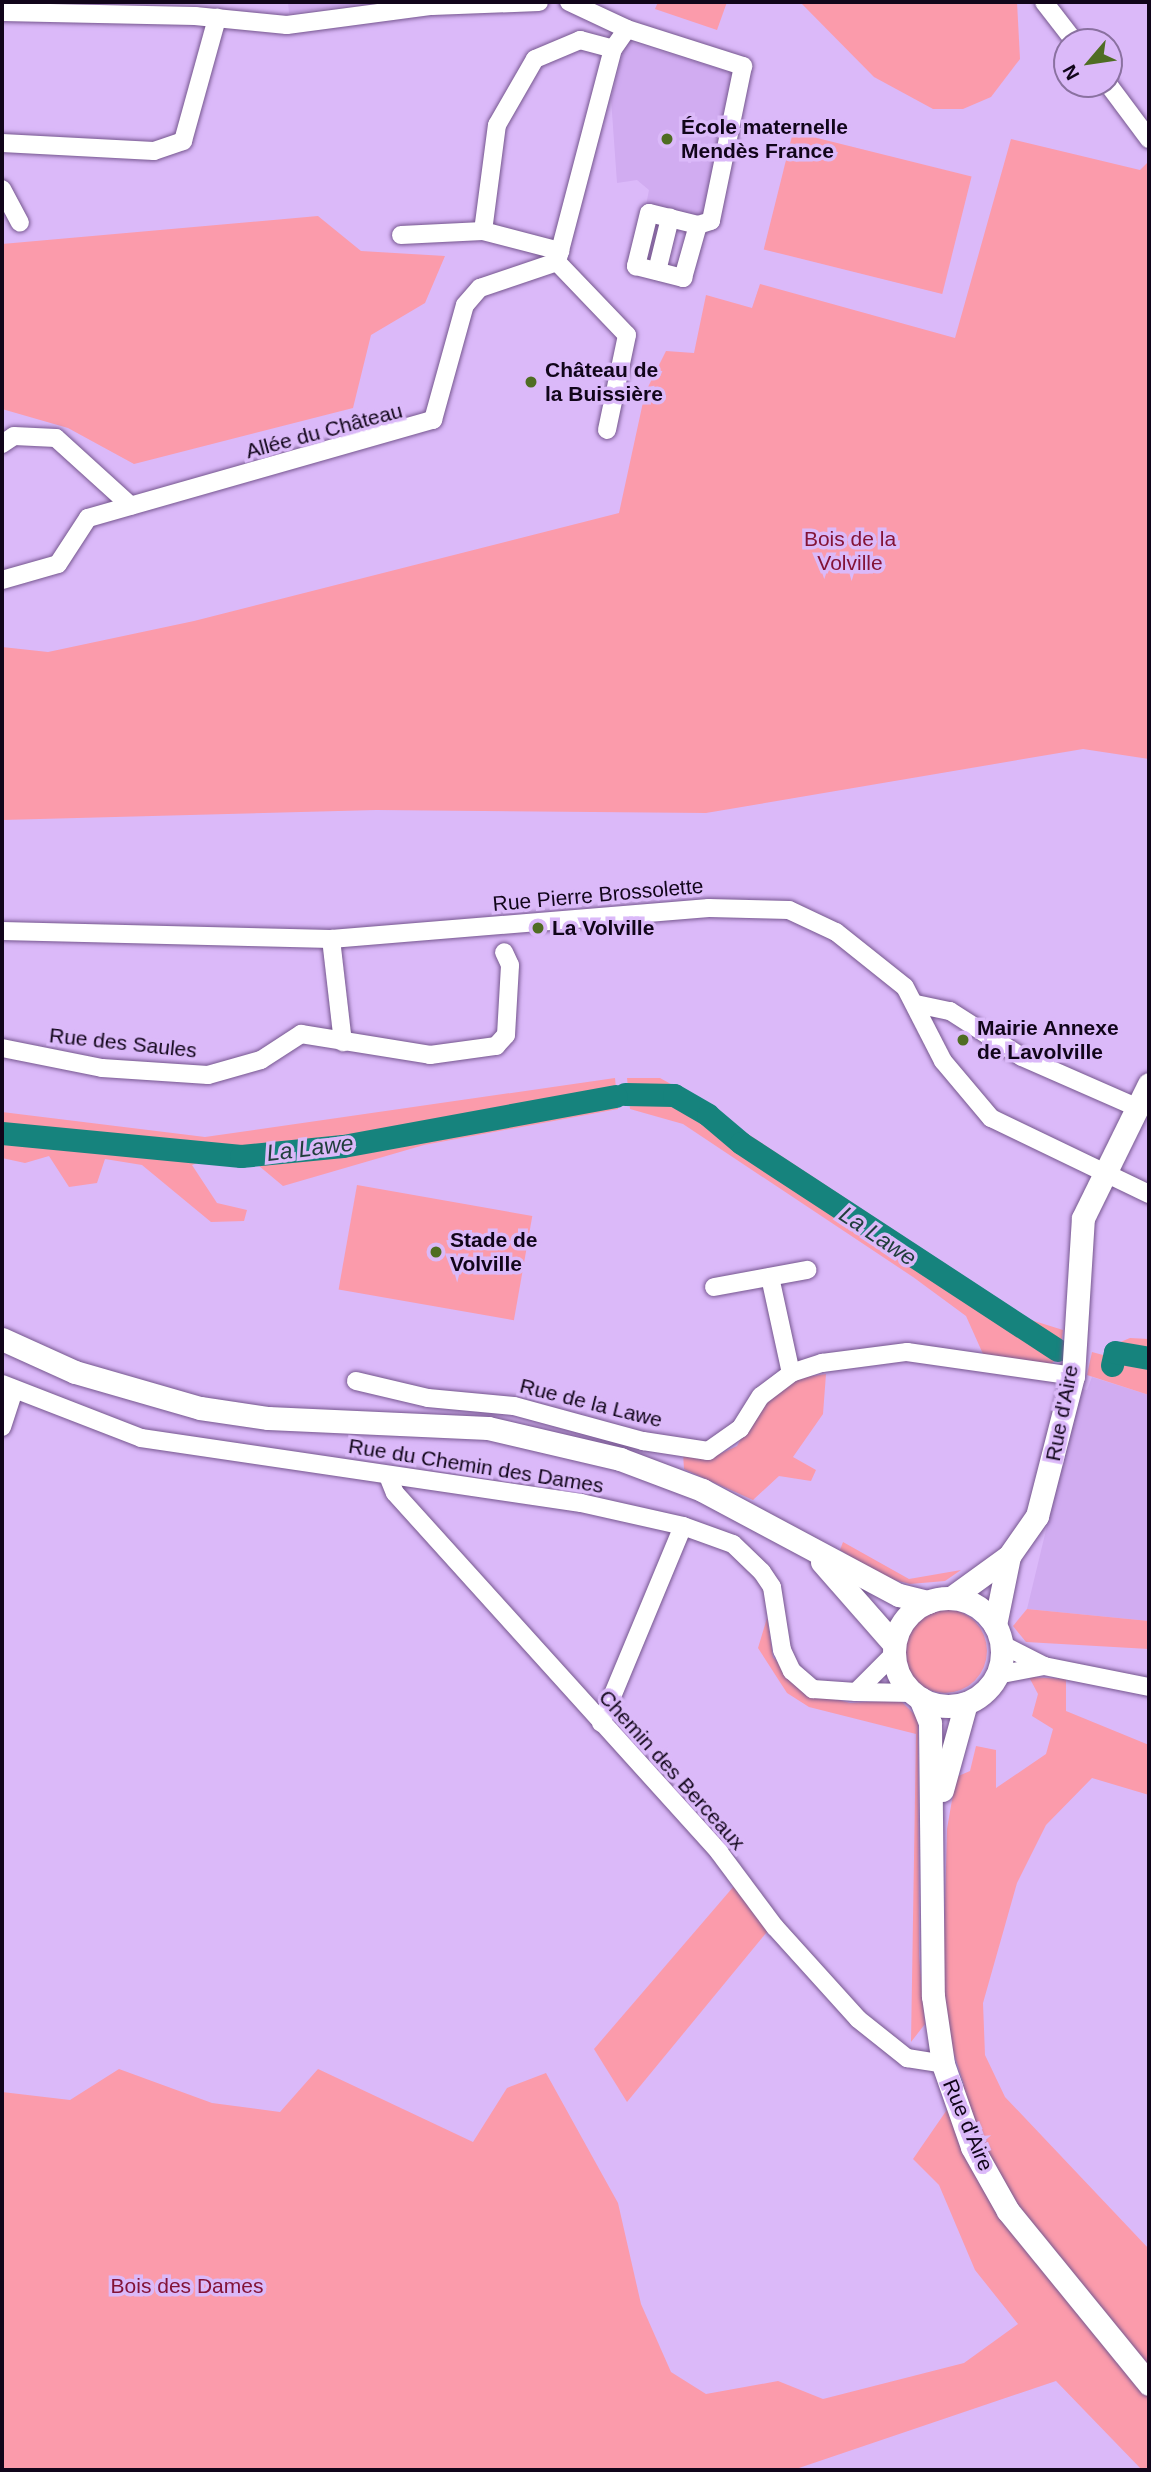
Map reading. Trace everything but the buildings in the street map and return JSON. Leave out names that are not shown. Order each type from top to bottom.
[{"type":"main road","points":[[1102,1175],[1149,1084]]},
{"type":"main road","name":"Rue d'Aire","points":[[998,1634],[1009,1556],[1048,1485],[1073,1376],[1083,1218],[1102,1175]]},
{"type":"main road","points":[[2,1339],[75,1373],[200,1408],[268,1418],[488,1428],[620,1459],[702,1490],[900,1595],[928,1602]]},
{"type":"main road","points":[[802,1543],[851,1589],[894,1649],[916,1696],[942,1706],[966,1703],[997,1675],[998,1634],[976,1606],[951,1598],[928,1602],[909,1614],[894,1649]]},
{"type":"main road","name":"Rue d'Aire","points":[[951,1598],[1009,1556]]},
{"type":"main road","name":"Rue d'Aire","points":[[916,1696],[930,1723],[933,1996],[943,2064],[972,2147],[1008,2211],[1149,2384]]},
{"type":"main road","name":"Rue d'Aire","points":[[933,1812],[966,1703]]},
{"type":"street","points":[[2,12],[195,9],[217,18],[328,23],[455,3],[539,2]]},
{"type":"street","points":[[569,2],[627,29],[743,66],[704,223],[683,278],[636,266],[649,213],[704,223]]},
{"type":"street","points":[[1044,2],[1064,28]]},
{"type":"street","points":[[2,143],[154,151],[183,141],[217,18]]},
{"type":"street","points":[[559,257],[613,49],[627,29]]},
{"type":"street","points":[[483,231],[498,125],[535,59],[580,40],[613,49]]},
{"type":"street","points":[[1120,98],[1146,130]]},
{"type":"street","points":[[2,189],[20,223]]},
{"type":"street","points":[[401,235],[483,231],[559,257],[627,335],[607,430]]},
{"type":"street","name":"Allée du Château","points":[[2,580],[58,564],[68,556],[79,525],[131,506],[427,426],[465,305],[480,288],[559,257]]},
{"type":"street","points":[[2,444],[14,436],[56,438],[131,506]]},
{"type":"street","name":"Rue Pierre Brossolette","points":[[2,931],[331,939],[709,908],[789,910],[836,932],[886,969],[915,1004],[939,1055],[974,1103],[1012,1130],[1102,1175],[1149,1194]]},
{"type":"street","points":[[331,939],[343,1042],[430,1055],[496,1046],[506,1035],[510,965],[504,952]]},
{"type":"street","points":[[915,1004],[950,1011],[1022,1057],[1138,1108]]},
{"type":"street","name":"Rue des Saules","points":[[2,1048],[102,1068],[208,1075],[261,1060],[291,1037],[314,1037],[343,1042]]},
{"type":"street","points":[[714,1287],[807,1270]]},
{"type":"street","points":[[770,1277],[791,1373]]},
{"type":"street","name":"Rue de la Lawe","points":[[356,1381],[428,1398],[514,1406],[643,1441],[708,1451],[740,1429],[761,1396],[791,1373],[907,1352],[1073,1376]]},
{"type":"street","points":[[2,1427],[8,1387]]},
{"type":"street","name":"Rue du Chemin des Dames","points":[[8,1387],[141,1438],[581,1503],[683,1526],[733,1544],[762,1573],[772,1587],[775,1629],[792,1671],[813,1689],[916,1696]]},
{"type":"street","name":"Chemin des Berceaux","points":[[388,1476],[395,1493],[601,1723],[858,2019],[907,2058],[943,2064]]},
{"type":"street","points":[[601,1723],[683,1526]]},
{"type":"street","points":[[998,1634],[1044,1666]]},
{"type":"street","points":[[856,1692],[894,1649]]},
{"type":"street","points":[[997,1675],[1044,1666],[1149,1687]]},
{"type":"shaded area","points":[[288,2],[371,2],[289,13]]},
{"type":"shaded area","name":"École maternelle Mendès France","points":[[626,41],[736,74],[701,222],[646,205],[649,190],[637,180],[617,183],[611,99]]},
{"type":"shaded area","points":[[1092,1377],[1149,1395],[1149,1621],[1027,1609],[1080,1389],[1087,1390]]},
{"type":"green space","points":[[658,2],[727,2],[717,30],[655,9]]},
{"type":"green space","points":[[800,2],[1017,2],[1020,59],[991,97],[963,109],[933,109],[874,77]]},
{"type":"green space","points":[[793,132],[972,177],[942,294],[764,249]]},
{"type":"green space","name":"Bois de la Volville","points":[[1011,139],[1140,170],[1149,161],[1149,759],[1083,749],[706,813],[376,810],[2,820],[2,647],[48,652],[194,621],[619,513],[645,393],[666,351],[694,353],[706,295],[752,308],[760,284],[955,338]]},
{"type":"green space","points":[[318,216],[361,251],[445,256],[425,303],[371,335],[353,408],[134,464],[68,428],[2,409],[2,244]]},
{"type":"green space","points":[[615,1078],[618,1109],[424,1145],[283,1186],[253,1161],[209,1159],[192,1165],[217,1203],[247,1210],[244,1221],[211,1222],[142,1165],[105,1159],[97,1183],[69,1187],[49,1156],[25,1163],[2,1158],[2,1112],[205,1137]]},
{"type":"green space","points":[[627,1078],[660,1078],[678,1088],[1031,1320],[1063,1330],[1060,1356],[1050,1365],[983,1354],[966,1316],[913,1277],[683,1124],[630,1109]]},
{"type":"green space","name":"Stade de Volville","points":[[357,1185],[532,1216],[514,1320],[339,1289]]},
{"type":"green space","points":[[1130,1338],[1149,1339],[1149,1395],[1087,1375],[1092,1352],[1114,1358],[1118,1343]]},
{"type":"green space","points":[[826,1374],[823,1414],[793,1457],[816,1470],[811,1481],[779,1476],[753,1500],[684,1469],[683,1453],[720,1454],[737,1446],[765,1398],[792,1379]]},
{"type":"green space","points":[[843,1542],[909,1579],[961,1570],[945,1581],[910,1584],[883,1577],[840,1550]]},
{"type":"green space","points":[[945,1609],[968,1616],[980,1628],[987,1651],[980,1674],[968,1686],[945,1693],[922,1686],[910,1674],[903,1651],[910,1628],[922,1616]]},
{"type":"green space","points":[[1027,1609],[1149,1621],[1149,1649],[1026,1642],[1013,1626]]},
{"type":"green space","points":[[767,1618],[773,1657],[804,1691],[850,1703],[900,1700],[918,1718],[919,1956],[925,2024],[911,2042],[916,1734],[809,1707],[787,1693],[758,1648]]},
{"type":"green space","name":"Bois des Dames","points":[[1029,1677],[1066,1679],[1066,1711],[1149,1745],[1149,1795],[1092,1778],[1046,1825],[1017,1883],[983,2003],[985,2055],[1005,2097],[1149,2249],[1149,2470],[1142,2470],[1056,2381],[793,2470],[2,2470],[2,2092],[70,2100],[119,2069],[212,2103],[280,2112],[318,2069],[473,2142],[507,2088],[546,2073],[618,2203],[641,2304],[671,2372],[706,2394],[778,2381],[823,2399],[964,2363],[1018,2324],[975,2270],[939,2185],[913,2159],[964,2085],[949,2038],[943,1982],[947,1829],[956,1777],[970,1771],[976,1746],[996,1750],[996,1788],[1046,1754],[1053,1729],[1032,1716],[1038,1694]]},
{"type":"green space","points":[[734,1886],[771,1927],[627,2102],[594,2049]]},
{"type":"waterway","name":"La Lawe","points":[[625,1094],[674,1095],[708,1115],[741,1143],[1057,1350]]},
{"type":"waterway","name":"La Lawe","points":[[2,1133],[241,1156],[343,1146],[615,1096]]},
{"type":"waterway","name":"La Lawe","points":[[1112,1365],[1115,1352],[1149,1358]]},
{"type":"place","name":"École maternelle Mendès France","points":[[667,139]]},
{"type":"place","name":"Château de la Buissière","points":[[531,382]]},
{"type":"place","name":"La Volville","points":[[538,928]]},
{"type":"place","name":"Mairie Annexe de Lavolville","points":[[963,1040]]},
{"type":"place","name":"Stade de Volville","points":[[436,1252]]}]
